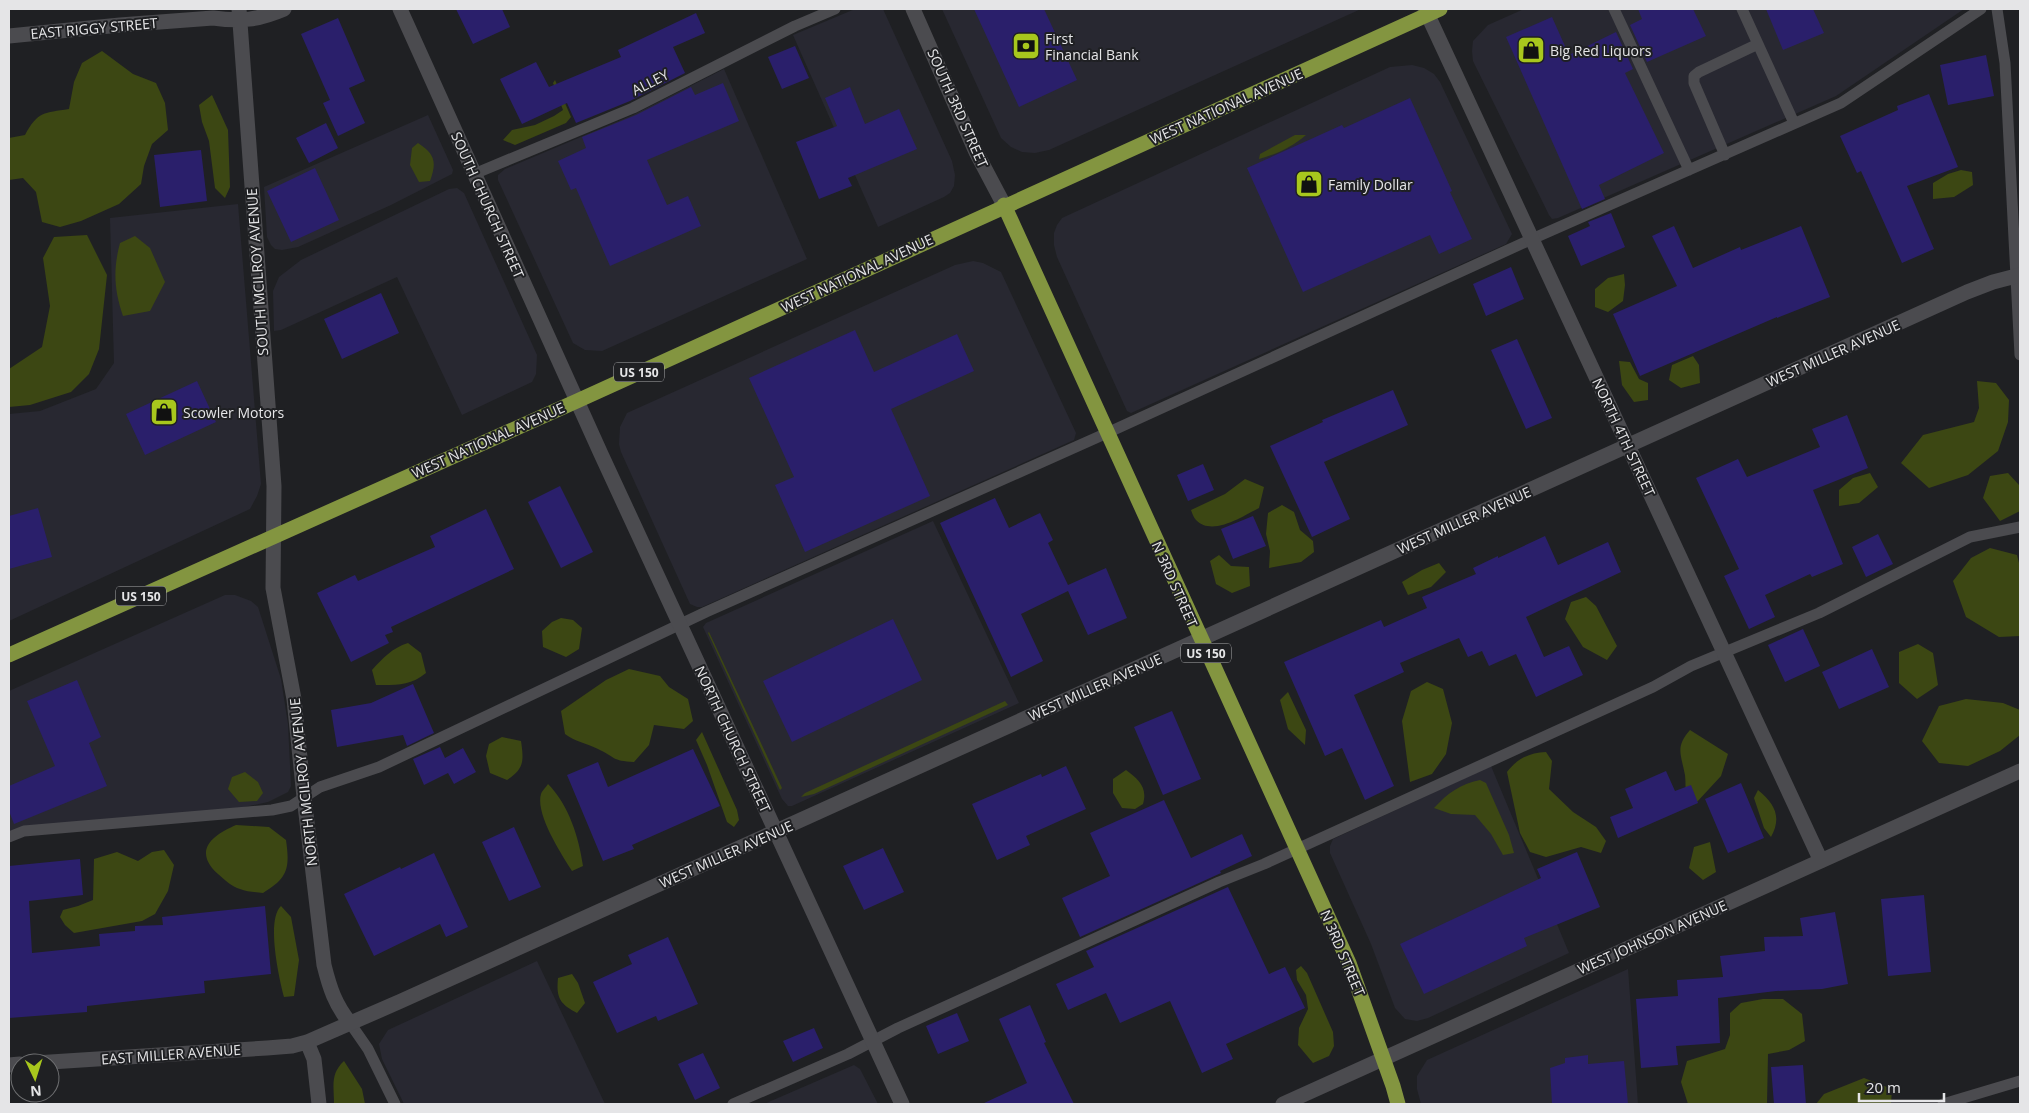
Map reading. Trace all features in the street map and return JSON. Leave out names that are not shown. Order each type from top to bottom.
[{"type":"main road","name":"WEST NATIONAL AVENUE","points":[[274,536],[577,401],[1431,11]]},
{"type":"main road","name":"N 3RD STREET","points":[[1004,205],[1200,640],[1349,963],[1384,1059],[1398,1104]]},
{"type":"main road","name":"US 150","points":[[9,655],[274,536]]},
{"type":"street","name":"EAST RIGGY STREET","points":[[9,36],[239,15],[252,20],[284,9]]},
{"type":"street","name":"SOUTH CHURCH STREET","points":[[400,9],[577,401]]},
{"type":"street","name":"SOUTH 3RD STREET","points":[[913,9],[976,152],[1004,205]]},
{"type":"street","name":"NORTH 4TH STREET","points":[[1431,11],[1532,240],[1820,860]]},
{"type":"street","name":"SOUTH MCILROY AVENUE","points":[[239,15],[274,486],[274,536]]},
{"type":"street","name":"WEST MILLER AVENUE","points":[[307,1042],[776,832],[1967,292],[2018,275]]},
{"type":"street","name":"NORTH CHURCH STREET","points":[[577,401],[902,1104]]},
{"type":"street","name":"NORTH MCILROY AVENUE","points":[[274,536],[273,588],[294,699],[324,965],[330,989],[338,1008],[350,1023]]},
{"type":"street","name":"WEST JOHNSON AVENUE","points":[[1283,1104],[2020,771]]},
{"type":"street","name":"EAST MILLER AVENUE","points":[[60,1061],[267,1048],[292,1046],[307,1042]]},
{"type":"street","points":[[307,1042],[314,1059],[319,1104]]},
{"type":"lane","name":"ALLEY","points":[[474,174],[633,108],[795,26],[835,9]]},
{"type":"lane","points":[[1614,9],[1689,170]]},
{"type":"lane","points":[[1742,9],[1794,124]]},
{"type":"lane","points":[[9,837],[24,831],[272,810],[291,806],[320,787],[379,767],[679,624],[1841,103],[1981,9]]},
{"type":"lane","points":[[1997,9],[2006,63],[2018,275],[2020,355]]},
{"type":"lane","points":[[1725,154],[1694,83],[1694,76],[1758,44]]},
{"type":"lane","points":[[733,1104],[1219,882],[1297,849],[1645,691],[1691,666],[1819,613],[1970,537],[2020,527]]},
{"type":"lane","points":[[350,1023],[368,1049],[395,1104]]},
{"type":"lane","points":[[1943,1104],[2020,1081]]},
{"type":"shaded area","points":[[855,9],[883,9],[952,161],[955,175],[954,186],[950,193],[878,227],[793,35]]},
{"type":"shaded area","points":[[942,9],[1361,9],[1049,150],[1035,153],[1022,152],[1011,147],[1001,138]]},
{"type":"shaded area","points":[[1524,9],[1964,9],[1836,96],[1552,219],[1473,61],[1473,41],[1488,25]]},
{"type":"shaded area","points":[[1412,65],[1424,68],[1434,74],[1440,82],[1512,234],[1506,244],[1131,413],[1127,411],[1057,257],[1054,233],[1062,218],[1390,67]]},
{"type":"shaded area","points":[[724,69],[807,259],[602,351],[585,350],[573,343],[498,180],[498,175],[505,169],[633,115]]},
{"type":"shaded area","points":[[428,115],[453,170],[452,174],[391,205],[298,247],[282,250],[275,249],[271,245],[267,237],[264,187]]},
{"type":"shaded area","points":[[457,188],[464,193],[537,355],[536,374],[532,382],[462,415],[397,277],[281,330],[274,331],[273,291],[279,277],[301,260],[449,189]]},
{"type":"shaded area","points":[[238,204],[261,484],[250,509],[9,621],[9,414],[40,411],[96,389],[114,363],[110,218]]},
{"type":"shaded area","points":[[973,261],[983,263],[1001,272],[1076,433],[1074,440],[702,607],[690,604],[621,452],[619,444],[620,427],[627,413],[955,265]]},
{"type":"shaded area","points":[[933,521],[1019,703],[792,806],[788,806],[782,799],[703,627],[706,623]]},
{"type":"shaded area","points":[[225,595],[235,595],[251,601],[258,607],[281,679],[288,724],[291,786],[288,792],[268,802],[234,809],[9,832],[9,691]]},
{"type":"shaded area","points":[[1491,766],[1569,953],[1428,1018],[1417,1021],[1405,1019],[1395,1008],[1371,944],[1330,853],[1330,846],[1333,839]]},
{"type":"shaded area","points":[[537,961],[605,1104],[404,1104],[382,1059],[379,1044],[388,1030]]},
{"type":"shaded area","points":[[1628,969],[1638,1104],[1421,1104],[1417,1089],[1417,1076],[1427,1060]]},
{"type":"shaded area","points":[[854,1065],[860,1069],[878,1104],[764,1104]]},
{"type":"green space","points":[[102,51],[133,74],[156,83],[165,103],[168,130],[152,144],[144,166],[141,184],[119,204],[81,221],[60,227],[42,222],[36,192],[23,178],[9,180],[9,138],[25,135],[34,121],[42,115],[53,111],[69,109],[74,82],[82,63]]},
{"type":"green space","points":[[555,80],[571,117],[566,123],[515,145],[503,140],[512,130],[535,125],[563,110],[553,83]]},
{"type":"green space","points":[[212,95],[228,130],[230,187],[225,198],[215,188],[209,141],[202,122],[199,105]]},
{"type":"green space","points":[[1295,135],[1306,135],[1284,150],[1259,159],[1260,154]]},
{"type":"green space","points":[[418,143],[428,151],[433,159],[434,164],[430,181],[419,182],[410,165],[412,148]]},
{"type":"green space","points":[[1961,170],[1972,172],[1973,185],[1954,197],[1933,199],[1933,183],[1948,174]]},
{"type":"green space","points":[[87,235],[107,275],[99,349],[89,374],[71,392],[30,405],[9,407],[9,369],[42,347],[50,306],[43,258],[54,237]]},
{"type":"green space","points":[[135,236],[150,248],[165,282],[150,311],[123,316],[116,288],[116,262],[120,243]]},
{"type":"green space","points":[[1624,274],[1623,301],[1608,312],[1595,307],[1595,289],[1608,278]]},
{"type":"green space","points":[[1693,356],[1699,365],[1700,383],[1681,388],[1669,380],[1672,365]]},
{"type":"green space","points":[[1619,361],[1630,362],[1639,379],[1648,383],[1648,400],[1634,402],[1622,385]]},
{"type":"green space","points":[[1977,381],[1996,383],[2009,400],[2008,422],[1998,451],[1968,475],[1929,488],[1901,463],[1923,435],[1974,422],[1979,408]]},
{"type":"green space","points":[[1870,473],[1878,487],[1859,503],[1839,506],[1839,490],[1853,478]]},
{"type":"green space","points":[[2008,473],[2019,485],[2020,511],[2000,521],[1983,498],[1990,476]]},
{"type":"green space","points":[[1245,479],[1264,487],[1259,508],[1236,520],[1219,526],[1203,525],[1195,519],[1191,510],[1225,494]]},
{"type":"green space","points":[[1282,505],[1294,512],[1300,530],[1313,541],[1314,552],[1301,562],[1269,568],[1270,551],[1266,534],[1268,513]]},
{"type":"green space","points":[[1990,548],[2017,555],[2020,567],[2020,636],[1999,637],[1966,617],[1953,581],[1971,558]]},
{"type":"green space","points":[[1219,555],[1231,566],[1249,567],[1250,586],[1232,593],[1216,584],[1210,561]]},
{"type":"green space","points":[[1439,563],[1446,572],[1431,587],[1408,595],[1402,582],[1422,570]]},
{"type":"green space","points":[[1586,597],[1596,606],[1617,646],[1607,660],[1583,647],[1565,619],[1571,602]]},
{"type":"green space","points":[[561,618],[573,620],[582,628],[579,649],[566,657],[543,647],[542,631],[552,622]]},
{"type":"green space","points":[[708,633],[782,788],[780,790]]},
{"type":"green space","points":[[408,643],[421,653],[426,673],[408,683],[376,685],[372,670],[392,651]]},
{"type":"green space","points":[[1918,644],[1933,653],[1938,685],[1917,699],[1899,683],[1899,652]]},
{"type":"green space","points":[[629,669],[660,676],[669,687],[688,699],[693,721],[684,729],[654,725],[649,745],[634,762],[617,760],[565,734],[561,711],[606,680]]},
{"type":"green space","points":[[1427,682],[1443,689],[1452,723],[1446,754],[1432,774],[1410,782],[1402,721],[1411,691]]},
{"type":"green space","points":[[1288,692],[1306,730],[1305,745],[1288,729],[1280,700]]},
{"type":"green space","points":[[1966,699],[2003,703],[2020,710],[2020,735],[2000,751],[1968,766],[1939,763],[1922,741],[1939,706]]},
{"type":"green space","points":[[1005,701],[1008,705],[814,794],[801,797],[805,793]]},
{"type":"green space","points":[[1690,730],[1728,754],[1721,776],[1696,803],[1686,799],[1685,775],[1680,751],[1682,741]]},
{"type":"green space","points":[[702,732],[737,810],[739,820],[734,827],[727,822],[696,740]]},
{"type":"green space","points":[[502,737],[521,741],[522,748],[522,764],[517,772],[507,780],[490,773],[486,756],[489,744]]},
{"type":"green space","points":[[1546,752],[1552,761],[1549,789],[1573,812],[1596,827],[1606,841],[1601,853],[1581,847],[1546,857],[1530,852],[1520,833],[1507,772],[1524,757]]},
{"type":"green space","points":[[1126,770],[1138,780],[1143,788],[1143,804],[1135,809],[1122,808],[1113,793],[1113,779]]},
{"type":"green space","points":[[245,772],[258,782],[263,793],[257,801],[239,802],[228,789],[232,777]]},
{"type":"green space","points":[[1480,780],[1486,783],[1509,835],[1514,853],[1503,855],[1491,834],[1475,815],[1451,814],[1434,808],[1455,790]]},
{"type":"green space","points":[[548,784],[562,802],[572,822],[579,844],[583,866],[572,871],[550,834],[542,812],[541,794]]},
{"type":"green space","points":[[1758,790],[1769,800],[1775,811],[1776,823],[1771,837],[1764,828],[1754,798]]},
{"type":"green space","points":[[236,825],[269,827],[286,840],[288,858],[285,871],[278,882],[263,893],[246,891],[231,885],[210,865],[207,858],[206,851],[213,839]]},
{"type":"green space","points":[[1710,842],[1716,872],[1703,880],[1689,868],[1694,847]]},
{"type":"green space","points":[[164,850],[174,865],[168,891],[155,914],[142,921],[74,933],[65,925],[60,917],[63,910],[93,900],[94,859],[117,852],[138,861],[152,852]]},
{"type":"green space","points":[[281,906],[291,917],[299,960],[294,996],[284,997],[279,977],[274,936],[274,923]]},
{"type":"green space","points":[[1301,966],[1307,973],[1333,1032],[1334,1046],[1329,1056],[1313,1063],[1298,1045],[1299,1028],[1308,1009],[1306,995],[1297,980],[1296,970]]},
{"type":"green space","points":[[572,974],[578,983],[585,1003],[577,1013],[560,1000],[558,991],[558,978]]},
{"type":"green space","points":[[1763,999],[1783,999],[1802,1014],[1805,1041],[1789,1050],[1768,1054],[1767,1104],[1688,1104],[1681,1082],[1687,1061],[1725,1049],[1730,1035],[1730,1013],[1741,1003]]},
{"type":"green space","points":[[344,1061],[362,1089],[365,1104],[334,1104],[333,1086],[335,1076]]},
{"type":"green space","points":[[1864,1078],[1892,1089],[1891,1104],[1816,1104],[1824,1094]]},
{"type":"building","points":[[456,9],[502,9],[510,27],[473,44]]},
{"type":"building","name":"First Financial Bank","points":[[974,9],[1044,9],[1077,80],[1019,107]]},
{"type":"building","points":[[1638,9],[1693,9],[1706,36],[1647,62],[1630,25],[1642,19]]},
{"type":"building","points":[[1766,9],[1813,9],[1824,33],[1783,50]]},
{"type":"building","points":[[696,13],[705,33],[673,47],[685,73],[630,101],[576,123],[567,103],[522,124],[500,79],[536,62],[549,87],[621,57],[618,50]]},
{"type":"building","points":[[1552,17],[1569,55],[1616,32],[1633,69],[1625,73],[1664,153],[1599,185],[1605,199],[1582,209],[1506,37]]},
{"type":"building","points":[[338,18],[365,81],[349,88],[365,123],[338,136],[323,103],[330,100],[301,34]]},
{"type":"building","points":[[795,46],[809,78],[782,89],[768,57]]},
{"type":"building","points":[[1986,55],[1994,96],[1948,105],[1940,65]]},
{"type":"building","points":[[723,83],[739,121],[647,160],[667,205],[688,196],[701,226],[610,266],[576,188],[571,190],[558,161],[586,148],[582,137],[636,115],[691,87],[695,95]]},
{"type":"building","points":[[850,87],[865,124],[899,109],[917,149],[848,178],[852,186],[819,199],[796,142],[837,126],[825,98]]},
{"type":"building","points":[[1929,94],[1958,167],[1907,186],[1934,249],[1902,263],[1861,171],[1857,173],[1840,136],[1898,110],[1897,106]]},
{"type":"building","points":[[1410,98],[1472,239],[1439,254],[1430,235],[1303,292],[1247,168],[1342,125],[1344,128]]},
{"type":"building","points":[[326,123],[338,148],[309,163],[296,138]]},
{"type":"building","points":[[201,150],[207,201],[160,207],[154,155]]},
{"type":"building","points":[[315,168],[339,220],[291,242],[267,191]]},
{"type":"building","points":[[1611,213],[1625,247],[1581,266],[1568,236],[1590,226],[1588,222]]},
{"type":"building","points":[[1674,226],[1693,268],[1740,247],[1741,250],[1801,226],[1830,297],[1777,317],[1640,376],[1613,314],[1677,286],[1652,236]]},
{"type":"building","points":[[1511,267],[1524,299],[1486,316],[1473,284]]},
{"type":"building","points":[[381,293],[399,333],[342,359],[324,319]]},
{"type":"building","points":[[855,330],[874,372],[957,334],[974,371],[891,409],[930,496],[805,552],[775,485],[794,477],[749,378]]},
{"type":"building","points":[[1517,339],[1552,418],[1526,429],[1491,350]]},
{"type":"building","points":[[197,381],[216,422],[145,455],[126,414]]},
{"type":"building","points":[[1393,390],[1408,425],[1324,462],[1350,519],[1312,537],[1270,446],[1323,422],[1322,420]]},
{"type":"building","points":[[1847,415],[1868,468],[1813,490],[1843,564],[1812,577],[1810,574],[1765,595],[1775,617],[1749,629],[1724,576],[1739,569],[1696,478],[1738,459],[1747,477],[1820,447],[1812,429]]},
{"type":"building","points":[[1203,464],[1214,490],[1188,501],[1177,475]]},
{"type":"building","points":[[560,486],[593,552],[561,568],[528,502]]},
{"type":"building","points":[[995,498],[1009,528],[1040,513],[1053,540],[1048,543],[1068,585],[1106,568],[1127,618],[1088,635],[1068,591],[1021,614],[1043,661],[1011,677],[940,523]]},
{"type":"building","points":[[38,508],[52,557],[9,569],[9,516]]},
{"type":"building","points":[[486,509],[514,569],[391,627],[393,632],[385,635],[389,643],[351,662],[317,593],[355,575],[358,581],[435,547],[430,536]]},
{"type":"building","points":[[1253,516],[1266,546],[1233,559],[1221,529]]},
{"type":"building","points":[[1878,534],[1893,564],[1866,577],[1852,547]]},
{"type":"building","points":[[1545,536],[1558,565],[1608,542],[1621,572],[1526,617],[1544,657],[1569,646],[1583,675],[1536,697],[1516,654],[1489,666],[1482,651],[1468,657],[1459,638],[1400,663],[1404,672],[1354,695],[1394,786],[1365,800],[1342,748],[1325,756],[1284,662],[1381,620],[1384,627],[1427,608],[1422,597],[1476,574],[1473,568]]},
{"type":"building","points":[[893,619],[922,680],[792,742],[763,681]]},
{"type":"building","points":[[1803,629],[1820,666],[1785,682],[1768,645]]},
{"type":"building","points":[[1872,649],[1889,687],[1839,709],[1822,672]]},
{"type":"building","points":[[77,680],[101,737],[89,743],[107,786],[14,824],[9,811],[9,786],[55,766],[27,701]]},
{"type":"building","points":[[413,684],[434,733],[407,746],[403,735],[337,747],[331,710],[371,703]]},
{"type":"building","points":[[1172,711],[1201,779],[1163,795],[1134,727]]},
{"type":"building","points":[[440,747],[445,758],[463,748],[476,772],[454,784],[448,773],[424,785],[413,759]]},
{"type":"building","points":[[693,749],[720,806],[632,845],[634,849],[603,861],[567,775],[598,762],[608,787]]},
{"type":"building","points":[[1066,766],[1086,809],[1026,836],[1030,845],[997,860],[972,804],[1041,774],[1042,777]]},
{"type":"building","points":[[1666,771],[1675,791],[1691,785],[1698,803],[1618,838],[1610,817],[1633,808],[1625,789]]},
{"type":"building","points":[[1741,783],[1764,838],[1728,853],[1705,799]]},
{"type":"building","points":[[1164,800],[1191,858],[1242,834],[1252,856],[1220,871],[1221,873],[1080,937],[1062,898],[1110,876],[1090,833]]},
{"type":"building","points":[[514,827],[541,887],[509,901],[482,842]]},
{"type":"building","points":[[883,848],[904,892],[864,910],[843,866]]},
{"type":"building","points":[[1577,852],[1600,907],[1524,938],[1527,946],[1424,994],[1400,944],[1541,878],[1537,869]]},
{"type":"building","points":[[434,853],[468,927],[446,937],[440,924],[374,956],[344,894]]},
{"type":"building","points":[[80,859],[83,895],[29,901],[32,953],[100,946],[99,934],[135,931],[135,926],[163,925],[162,917],[265,906],[271,974],[204,981],[205,993],[87,1006],[87,1012],[9,1018],[9,866]]},
{"type":"building","points":[[1228,887],[1269,974],[1285,967],[1305,1008],[1226,1044],[1233,1059],[1202,1073],[1170,1001],[1120,1023],[1106,993],[1068,1010],[1056,984],[1094,967],[1086,951]]},
{"type":"building","points":[[1924,895],[1931,972],[1888,976],[1881,899]]},
{"type":"building","points":[[1835,912],[1848,984],[1822,989],[1776,991],[1718,998],[1720,1043],[1676,1046],[1678,1065],[1641,1068],[1636,999],[1678,996],[1677,980],[1723,977],[1720,956],[1765,951],[1764,937],[1803,936],[1800,918]]},
{"type":"building","points":[[668,937],[698,1004],[658,1021],[656,1016],[617,1033],[593,982],[632,964],[628,955]]},
{"type":"building","points":[[1030,1005],[1046,1042],[1044,1043],[1074,1104],[982,1104],[1027,1083],[999,1019]]},
{"type":"building","points":[[957,1013],[969,1041],[938,1054],[926,1026]]},
{"type":"building","points":[[814,1028],[823,1048],[793,1062],[783,1041]]},
{"type":"building","points":[[703,1053],[720,1088],[695,1100],[678,1064]]},
{"type":"building","points":[[1588,1055],[1588,1064],[1624,1061],[1628,1104],[1552,1104],[1550,1068],[1565,1063],[1565,1058]]},
{"type":"building","points":[[1803,1065],[1806,1104],[1774,1104],[1771,1067]]},
{"type":"place","name":"First Financial Bank","points":[[1026,46]]},
{"type":"place","name":"Big Red Liquors","points":[[1531,50]]},
{"type":"place","name":"Family Dollar","points":[[1309,184]]},
{"type":"place","name":"Scowler Motors","points":[[164,412]]}]
